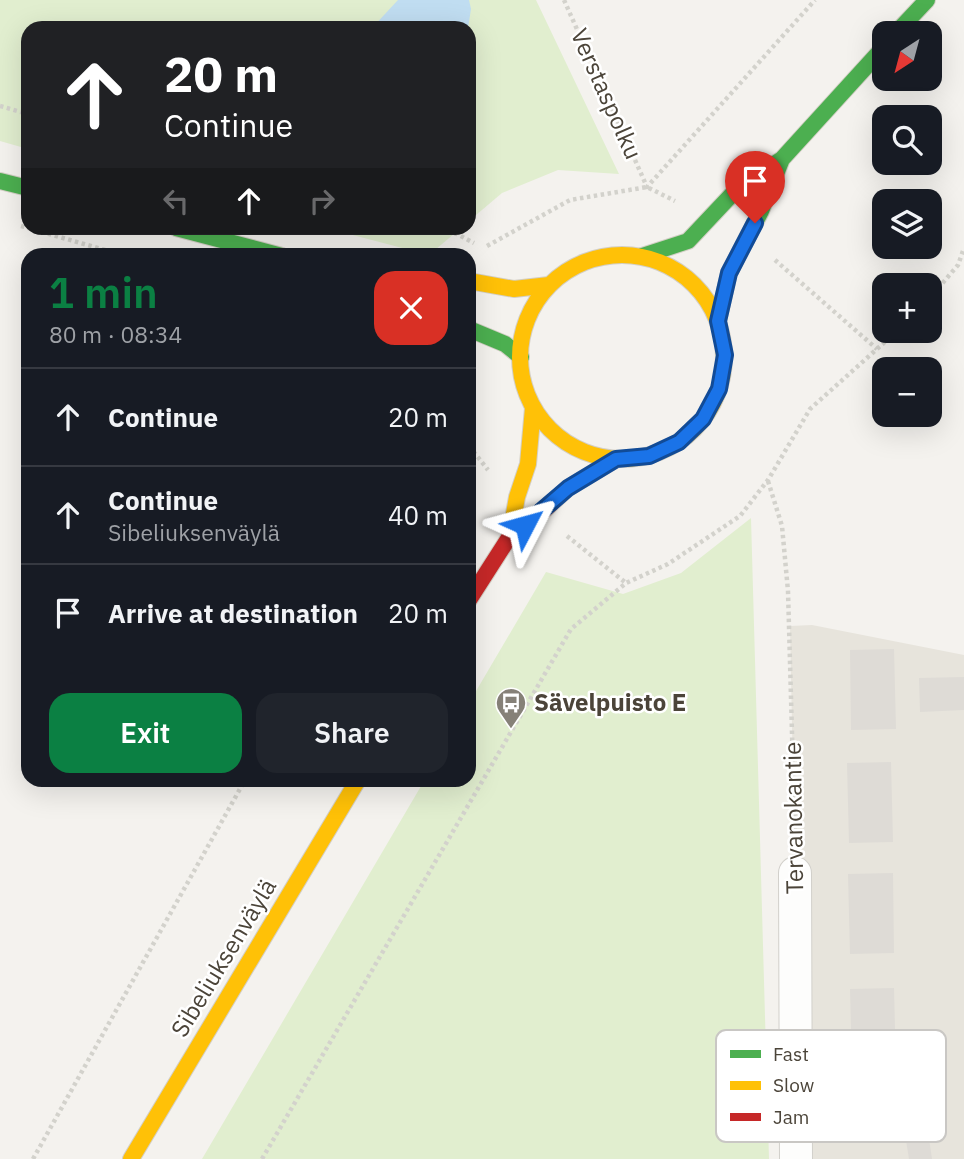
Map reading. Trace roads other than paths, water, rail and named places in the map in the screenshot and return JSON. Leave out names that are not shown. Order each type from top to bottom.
[{"type":"main road","points":[[907,21],[927,0]]},
{"type":"main road","points":[[642,256],[688,241],[737,189],[782,159],[872,60]]},
{"type":"main road","points":[[718,321],[729,273],[761,211],[782,159]]},
{"type":"main road","points":[[0,181],[21,186]]},
{"type":"main road","points":[[202,235],[252,248]]},
{"type":"main road","points":[[607,255],[642,256],[674,268],[701,290],[718,321],[725,355],[719,389],[703,419],[679,442],[649,456],[616,459],[583,452],[555,434],[533,408],[522,377],[520,344],[530,312],[549,285],[575,265],[607,255]]},
{"type":"main road","points":[[476,283],[514,289],[549,285]]},
{"type":"main road","points":[[476,332],[505,344],[521,357]]},
{"type":"main road","points":[[510,536],[517,497],[528,464],[533,408]]},
{"type":"main road","points":[[476,589],[510,536],[540,514],[568,488],[616,459]]},
{"type":"main road","name":"Sibeliuksenväylä","points":[[131,1159],[354,787]]},
{"type":"street","name":"Tervanokantie","points":[[796,873],[796,1030]]},
{"type":"water","points":[[398,0],[469,0],[471,9],[469,21],[378,21]]},
{"type":"place","name":"Sävelpuisto E","points":[[511,730]]}]
